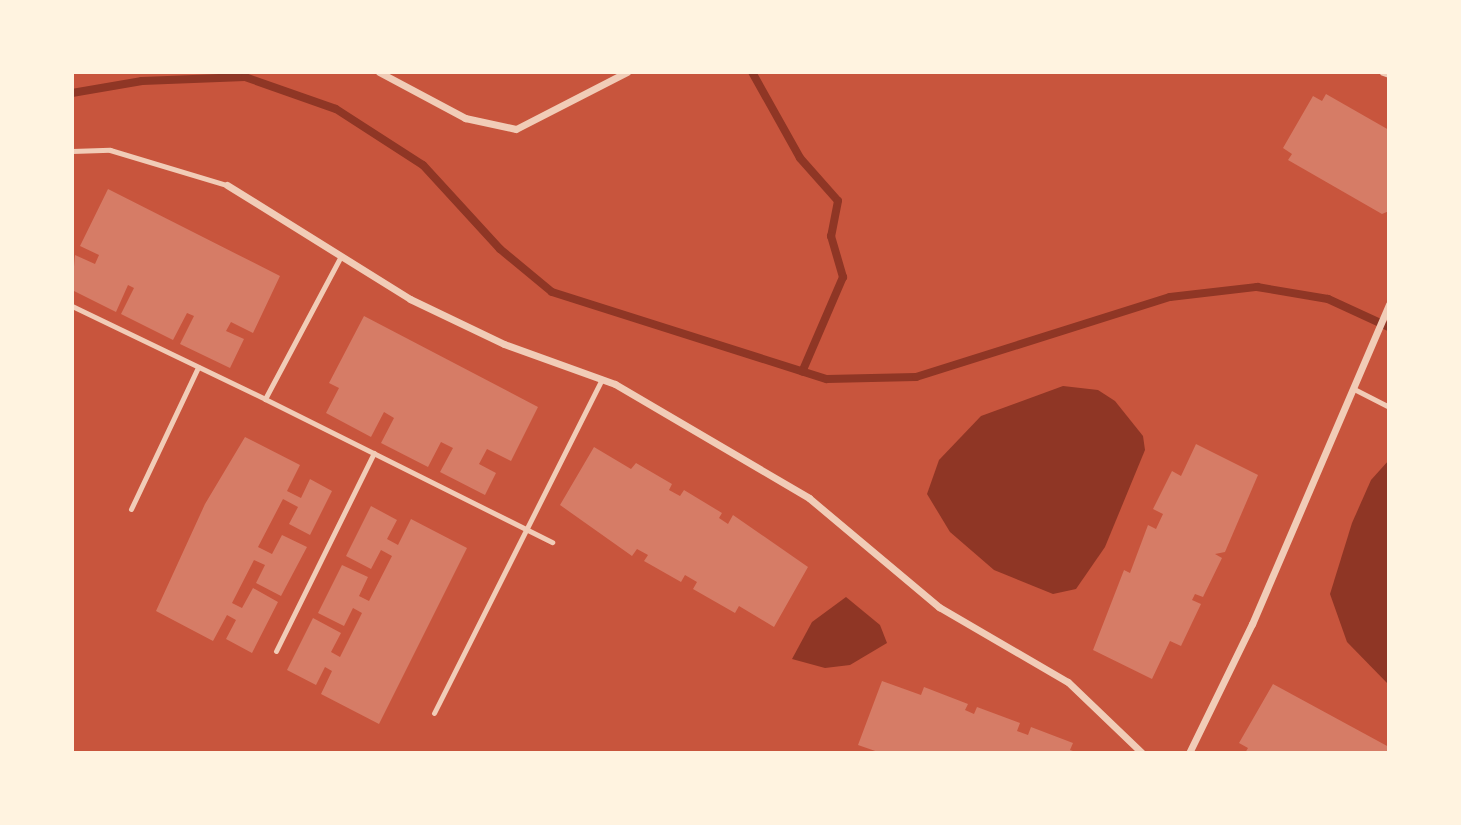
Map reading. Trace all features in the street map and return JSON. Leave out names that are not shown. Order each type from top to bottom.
[{"type":"street","points":[[379,72],[465,118],[516,129],[627,72]]},
{"type":"street","points":[[1383,72],[1389,75]]},
{"type":"street","points":[[227,185],[410,299],[504,344],[602,379],[809,498],[939,607],[1068,682],[1142,753]]},
{"type":"street","points":[[1189,753],[1366,362],[1389,304]]},
{"type":"lane","points":[[72,151],[110,150],[227,185]]},
{"type":"lane","points":[[265,399],[341,256]]},
{"type":"lane","points":[[72,306],[552,542]]},
{"type":"lane","points":[[131,509],[198,367]]},
{"type":"lane","points":[[435,713],[602,379]]},
{"type":"lane","points":[[1354,388],[1389,407]]},
{"type":"lane","points":[[276,650],[373,453]]},
{"type":"shaded area","points":[[1063,386],[1098,390],[1115,401],[1143,436],[1145,450],[1105,547],[1076,589],[1053,594],[994,570],[950,532],[927,494],[939,460],[981,416]]},
{"type":"shaded area","points":[[1389,460],[1389,685],[1347,642],[1330,594],[1352,523],[1371,480]]},
{"type":"shaded area","points":[[846,597],[880,625],[887,643],[850,665],[825,668],[792,659],[812,622]]},
{"type":"building","points":[[1326,94],[1389,130],[1389,211],[1382,214],[1288,160],[1292,154],[1283,148],[1313,96],[1322,101]]},
{"type":"building","points":[[108,189],[280,276],[253,333],[231,322],[226,331],[244,339],[230,368],[180,344],[194,316],[187,313],[173,340],[121,314],[134,288],[128,285],[116,312],[72,290],[75,255],[95,264],[99,255],[80,246]]},
{"type":"building","points":[[364,316],[538,407],[511,461],[487,449],[479,464],[496,473],[485,495],[440,472],[453,448],[441,442],[428,467],[381,443],[394,418],[384,412],[371,437],[326,413],[339,388],[329,383]]},
{"type":"building","points":[[245,437],[300,465],[287,491],[301,498],[310,479],[332,491],[310,535],[289,524],[298,507],[283,499],[258,547],[272,554],[282,535],[307,547],[281,596],[256,583],[265,565],[254,560],[232,603],[242,608],[253,588],[278,602],[252,653],[226,639],[236,620],[227,615],[213,641],[156,611],[205,504]]},
{"type":"building","points":[[1196,444],[1258,475],[1225,552],[1215,554],[1222,558],[1203,597],[1195,594],[1192,600],[1201,604],[1181,646],[1170,641],[1152,679],[1093,650],[1124,570],[1130,573],[1148,525],[1156,529],[1163,514],[1153,509],[1172,471],[1181,476]]},
{"type":"building","points":[[594,447],[631,469],[636,463],[672,484],[669,490],[680,496],[684,490],[722,513],[719,518],[728,524],[733,515],[808,567],[774,627],[739,606],[735,613],[693,589],[697,582],[685,575],[681,582],[644,561],[648,555],[637,549],[632,556],[560,505]]},
{"type":"building","points":[[371,506],[397,520],[387,539],[398,545],[411,519],[467,548],[379,724],[321,694],[332,671],[325,667],[316,685],[287,670],[313,618],[341,633],[331,652],[340,657],[362,613],[353,608],[344,626],[318,613],[342,565],[368,577],[359,596],[369,601],[392,556],[381,550],[371,569],[346,556]]},
{"type":"building","points":[[882,681],[921,695],[924,687],[968,704],[965,710],[974,714],[977,707],[1020,723],[1017,731],[1028,735],[1031,727],[1073,743],[1070,750],[1079,753],[881,753],[858,745]]},
{"type":"building","points":[[1273,684],[1389,747],[1389,753],[1245,753],[1248,748],[1239,743]]},
{"type":"waterway","points":[[752,72],[800,158],[838,201],[831,236],[843,277],[802,372]]},
{"type":"waterway","points":[[72,93],[142,81],[245,77],[336,109],[423,165],[500,249],[552,292],[827,379],[916,377],[1170,297],[1257,287],[1328,299],[1389,327]]}]
